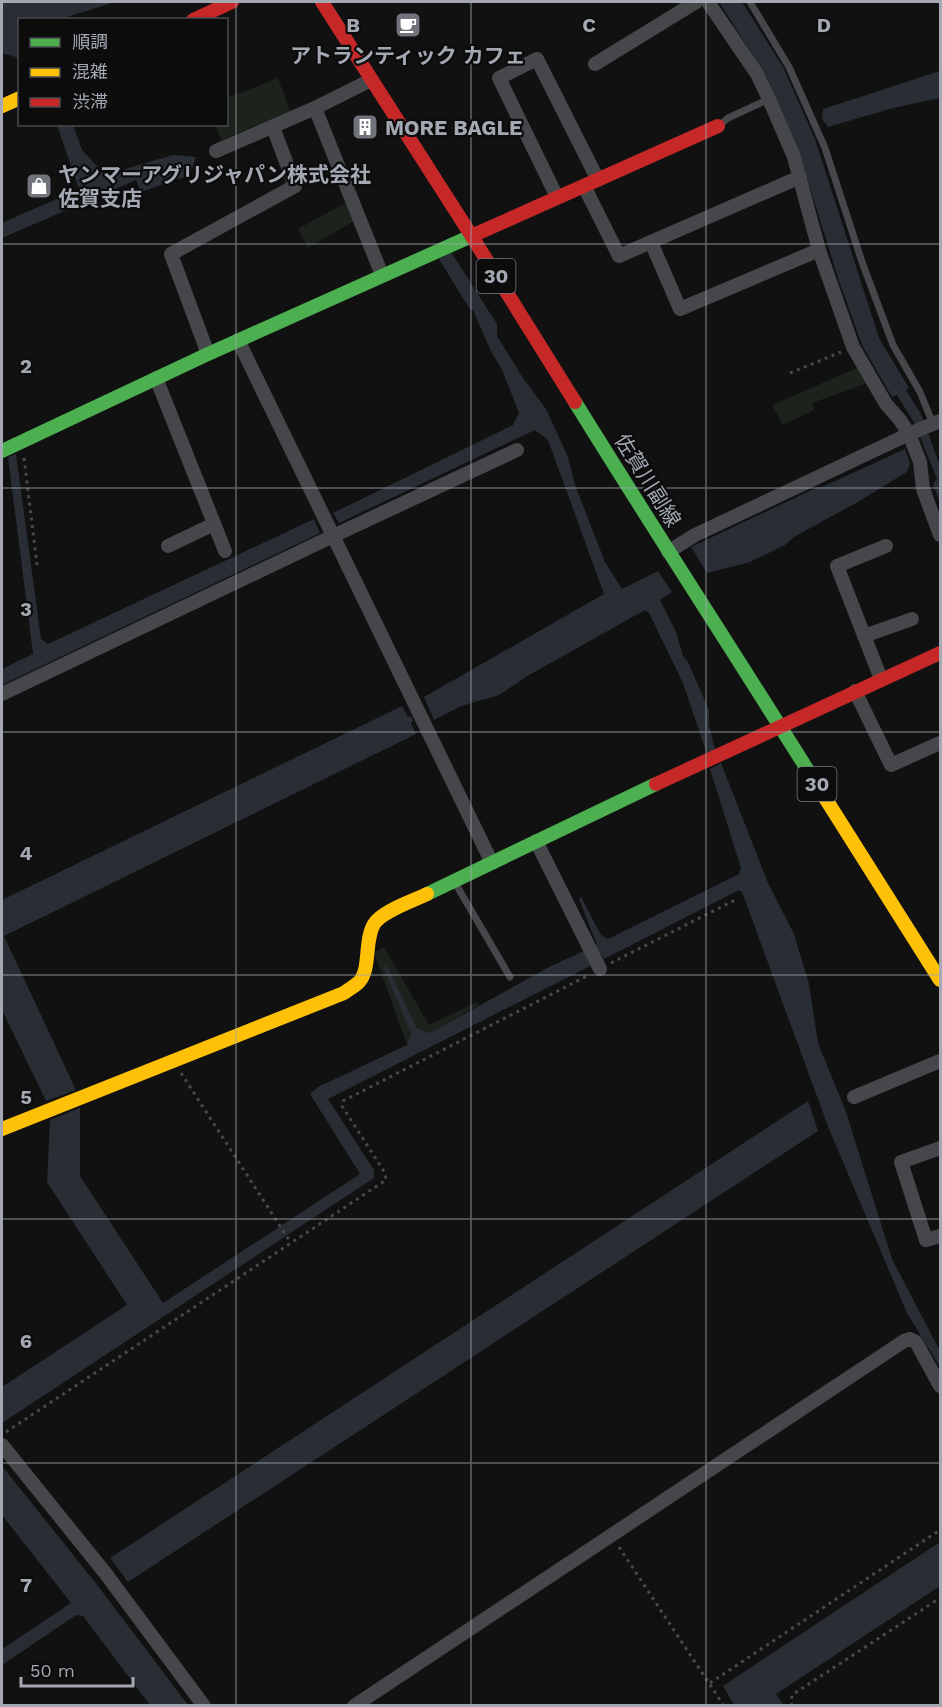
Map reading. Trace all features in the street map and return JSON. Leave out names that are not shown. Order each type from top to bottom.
[{"type":"street","points":[[197,18],[232,2]]},
{"type":"street","name":"佐賀川副線","points":[[322,2],[940,980]]},
{"type":"street","points":[[595,64],[696,2]]},
{"type":"street","points":[[708,2],[757,74],[769,99],[801,177],[819,250],[853,347],[886,404],[910,434],[920,462],[923,489],[940,535]]},
{"type":"street","points":[[557,197],[499,78],[537,59],[598,180]]},
{"type":"street","points":[[216,151],[315,108],[371,80]]},
{"type":"street","points":[[2,106],[18,99]]},
{"type":"street","points":[[315,108],[382,275]]},
{"type":"street","points":[[2,452],[238,340],[718,126]]},
{"type":"street","points":[[208,354],[171,254],[295,186],[273,127]]},
{"type":"street","points":[[584,186],[619,256],[801,177]]},
{"type":"street","points":[[651,242],[680,309],[819,250]]},
{"type":"street","points":[[238,340],[492,863]]},
{"type":"street","points":[[156,378],[225,551]]},
{"type":"street","points":[[668,552],[695,535],[934,424]]},
{"type":"street","points":[[2,694],[517,450]]},
{"type":"street","points":[[168,546],[214,524]]},
{"type":"street","points":[[881,679],[837,566],[886,546]]},
{"type":"street","points":[[864,636],[912,618]]},
{"type":"street","points":[[2,1129],[344,993],[360,981],[365,971],[368,941],[375,922],[386,914],[780,725],[940,653]]},
{"type":"street","points":[[855,691],[891,765],[940,743]]},
{"type":"street","points":[[536,841],[598,965]]},
{"type":"street","points":[[854,1097],[940,1062]]},
{"type":"street","points":[[940,1148],[901,1162],[926,1240],[940,1236]]},
{"type":"street","points":[[354,1706],[904,1341],[910,1339],[916,1342],[940,1386]]},
{"type":"street","points":[[2,1445],[106,1574],[204,1706]]},
{"type":"lane","points":[[750,2],[789,67],[825,148],[862,262],[893,345],[920,392],[934,424]]},
{"type":"lane","points":[[718,126],[728,118],[769,99]]},
{"type":"lane","points":[[454,882],[510,977]]},
{"type":"path","points":[[790,373],[853,347]]},
{"type":"path","points":[[22,442],[37,565]]},
{"type":"path","points":[[2,1434],[386,1180],[385,1173],[342,1107],[343,1101],[598,965],[737,899]]},
{"type":"path","points":[[173,1061],[291,1243]]},
{"type":"path","points":[[710,1683],[940,1530]]},
{"type":"path","points":[[612,1535],[724,1706]]},
{"type":"path","points":[[792,1706],[792,1695],[940,1598]]},
{"type":"shaded area","points":[[2,2],[116,2],[63,18],[18,18],[18,58],[2,53]]},
{"type":"shaded area","points":[[719,2],[742,2],[783,67],[815,139],[879,338],[909,388],[906,390],[922,416],[940,466],[940,504],[933,483],[937,479],[915,424],[897,395],[892,397],[862,345],[838,278],[799,152],[767,78]]},
{"type":"shaded area","points":[[940,71],[940,98],[893,108],[828,127],[822,119],[823,109]]},
{"type":"shaded area","points":[[278,78],[290,111],[221,140],[215,126],[228,126],[228,98]]},
{"type":"shaded area","points":[[57,126],[73,126],[82,150],[105,175],[173,155],[196,157],[190,175],[141,192],[136,180],[2,238],[2,223],[79,189]]},
{"type":"shaded area","points":[[347,202],[354,221],[308,248],[298,229]]},
{"type":"shaded area","points":[[451,252],[497,324],[497,336],[523,378],[546,409],[568,457],[575,485],[605,562],[622,589],[658,571],[672,592],[660,600],[709,710],[709,725],[715,749],[707,754],[683,683],[649,613],[645,610],[529,675],[499,695],[461,706],[434,720],[424,697],[604,594],[548,440],[535,430],[339,523],[333,513],[513,425],[519,413],[503,372],[473,310],[469,308],[439,259]]},
{"type":"shaded area","points":[[859,367],[868,383],[812,403],[814,410],[783,425],[772,405]]},
{"type":"shaded area","points":[[905,449],[910,463],[907,472],[794,537],[785,545],[750,562],[707,573],[691,547],[818,487]]},
{"type":"shaded area","points":[[16,454],[41,639],[48,644],[314,519],[320,533],[2,685],[2,669],[33,654],[8,457]]},
{"type":"shaded area","points":[[402,706],[408,717],[411,716],[413,721],[411,723],[416,734],[4,936],[76,1090],[46,1101],[2,1010],[2,900]]},
{"type":"shaded area","points":[[721,763],[768,883],[794,934],[809,984],[818,1043],[846,1112],[892,1259],[940,1351],[940,1367],[907,1313],[829,1129],[742,892],[739,890],[604,959],[601,954],[588,961],[590,966],[328,1099],[374,1170],[374,1178],[2,1423],[2,1387],[127,1305],[47,1182],[50,1120],[80,1108],[80,1176],[163,1303],[360,1174],[310,1094],[318,1087],[407,1045],[411,1033],[384,970],[386,964],[417,1028],[430,1033],[551,966],[597,945],[579,899],[581,897],[601,935],[608,939],[739,874],[741,868],[710,769]]},
{"type":"shaded area","points":[[384,947],[429,1025],[477,1002],[479,1005],[430,1033],[417,1028],[386,965],[384,970],[411,1033],[407,1045],[374,953]]},
{"type":"shaded area","points":[[808,1101],[818,1131],[128,1582],[110,1558]]},
{"type":"shaded area","points":[[2,1466],[98,1586],[188,1705],[150,1705],[83,1616],[76,1615],[2,1665],[2,1649],[71,1603],[2,1515]]},
{"type":"shaded area","points":[[940,1542],[940,1586],[776,1694],[783,1705],[734,1705],[723,1686]]},
{"type":"traffic: fast","points":[[2,451],[208,354],[476,234]]},
{"type":"traffic: fast","points":[[575,402],[822,793]]},
{"type":"traffic: fast","points":[[427,894],[656,784]]},
{"type":"traffic: slow","points":[[2,106],[18,99]]},
{"type":"traffic: slow","points":[[822,793],[940,980]]},
{"type":"traffic: slow","points":[[2,1129],[344,993],[363,976],[369,938],[378,919],[427,894]]},
{"type":"traffic: jam","points":[[197,18],[232,2]]},
{"type":"traffic: jam","points":[[322,2],[575,402]]},
{"type":"traffic: jam","points":[[476,234],[718,126]]},
{"type":"traffic: jam","points":[[656,784],[940,653]]},
{"type":"place","name":"アトランティック カフェ","points":[[408,25]]},
{"type":"place","name":"MORE BAGLE","points":[[365,127]]},
{"type":"place","name":"ヤンマーアグリジャパン株式会社 佐賀支店","points":[[39,186]]}]
